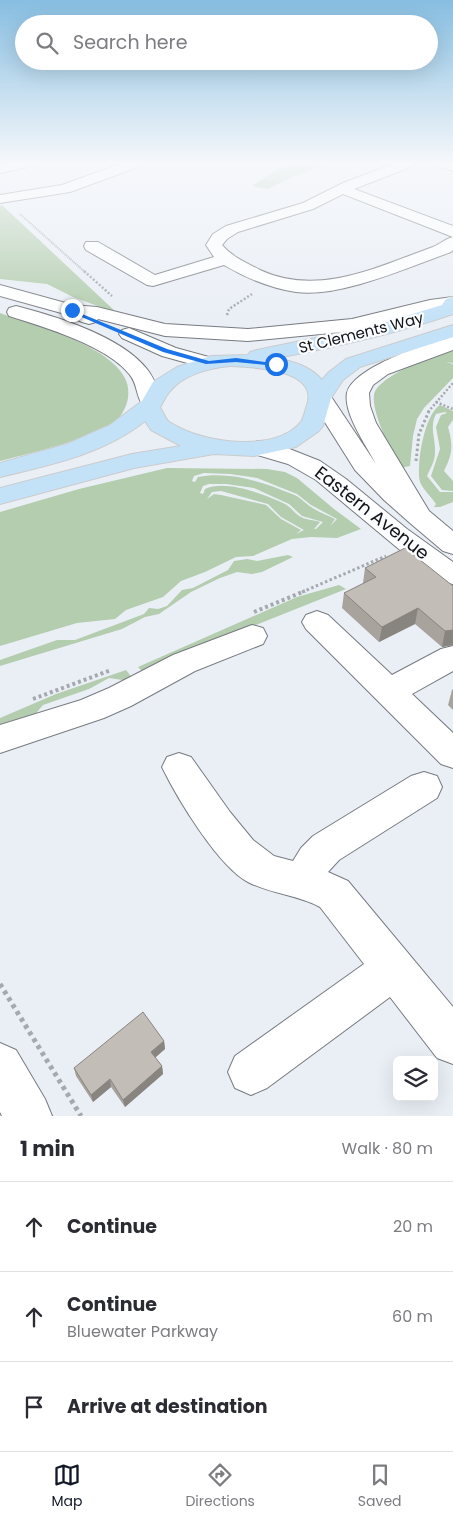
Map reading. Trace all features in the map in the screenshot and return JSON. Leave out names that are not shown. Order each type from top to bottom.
[{"type":"main road","name":"St Clements Way","points":[[236,360],[376,332],[449,309],[453,303]]},
{"type":"main road","name":"St Clements Way","points":[[320,397],[336,376],[353,363],[453,331]]},
{"type":"main road","points":[[0,470],[66,451],[106,436],[129,423],[150,403],[158,389],[175,377],[209,363],[236,360],[276,364],[300,372],[313,383],[320,397],[317,417],[306,431],[281,444],[259,448],[214,448],[139,459],[0,496]]},
{"type":"main road","points":[[150,403],[152,416],[166,431],[185,441],[214,448]]},
{"type":"street","points":[[282,215],[222,234],[216,240],[214,246],[218,254],[271,282],[288,286],[323,288],[339,285],[378,272],[445,248],[453,242]]},
{"type":"street","points":[[409,215],[453,232]]},
{"type":"street","points":[[92,246],[152,281],[226,259]]},
{"type":"street","points":[[0,290],[72,310],[165,351],[209,363]]},
{"type":"street","points":[[72,310],[97,313],[165,330],[243,336],[335,328],[380,320],[430,306],[453,303]]},
{"type":"street","points":[[0,308],[66,330],[124,357],[140,373],[150,403]]},
{"type":"street","points":[[419,517],[365,423],[358,406],[358,392],[365,381],[380,370],[453,343]]},
{"type":"street","name":"Eastern Avenue","points":[[320,397],[364,465],[384,487],[453,544]]},
{"type":"street","name":"Eastern Avenue","points":[[259,448],[290,457],[325,474],[390,529],[453,576]]},
{"type":"street","points":[[317,622],[453,754]]},
{"type":"street","points":[[0,739],[92,709],[120,697],[184,663],[252,636]]},
{"type":"street","points":[[389,692],[452,657]]},
{"type":"street","points":[[179,767],[246,859],[264,871],[302,881],[334,894],[453,1042]]},
{"type":"street","points":[[302,881],[314,860],[326,848],[424,787]]},
{"type":"street","points":[[251,1072],[394,968]]},
{"type":"street","points":[[0,1066],[28,1116]]},
{"type":"path","points":[[26,215],[117,300]]},
{"type":"path","points":[[416,466],[419,428],[426,413],[453,383]]},
{"type":"path","points":[[436,402],[453,409]]},
{"type":"path","points":[[0,984],[81,1116]]},
{"type":"green space","points":[[0,215],[13,215],[117,313],[73,297],[47,284],[0,279]]},
{"type":"green space","points":[[0,313],[80,342],[117,367],[126,381],[128,398],[127,404],[118,419],[89,435],[0,461]]},
{"type":"green space","points":[[453,349],[453,363],[446,362],[453,364],[453,378],[424,408],[417,419],[410,466],[400,468],[387,443],[379,421],[374,395],[386,380],[408,367]]},
{"type":"green space","points":[[440,405],[453,411],[453,420],[448,427],[451,439],[451,454],[444,471],[453,481],[453,491],[442,490],[431,476],[440,449],[436,427],[441,415],[447,413],[445,412],[436,414],[434,419],[435,456],[427,476],[440,492],[453,492],[453,502],[440,507],[434,507],[436,504],[420,482],[419,464],[422,441],[426,429],[434,410]]},
{"type":"green space","points":[[167,468],[267,469],[285,472],[297,478],[361,529],[337,538],[311,537],[292,539],[253,556],[236,557],[181,581],[163,597],[126,610],[115,619],[77,623],[0,646],[0,512],[79,489]],"holes":[[[204,473],[257,478],[297,494],[311,505],[337,519],[330,526],[335,519],[314,509],[295,495],[270,485],[222,475],[198,477],[195,482],[192,481],[194,476]],[[226,484],[254,488],[289,504],[302,516],[323,522],[314,529],[320,522],[303,518],[287,505],[246,489],[214,486],[205,489],[203,494],[200,493],[203,486]],[[221,491],[268,504],[281,517],[304,530],[296,534],[301,530],[281,519],[266,505],[214,494],[207,499],[212,492]]]},
{"type":"green space","points":[[288,555],[293,557],[262,572],[252,574],[237,572],[220,578],[191,592],[159,614],[145,617],[122,629],[0,666],[0,660],[57,640],[75,640],[144,614],[149,608],[158,609],[167,606],[182,590],[193,588],[228,570],[234,561],[247,559],[257,561]]},
{"type":"green space","points":[[339,585],[346,589],[238,632],[144,673],[138,667],[297,597]]},
{"type":"green space","points":[[126,670],[133,679],[129,681],[109,678],[89,689],[43,705],[32,718],[0,729],[0,718],[56,694]]},
{"type":"building","points":[[405,548],[453,586],[453,630],[445,631],[418,608],[382,627],[344,593],[376,577],[365,568]]},
{"type":"building","points":[[143,1012],[164,1041],[151,1052],[162,1066],[123,1100],[110,1079],[91,1095],[74,1068]]},
{"type":"route","points":[[72,310],[165,351],[209,363],[236,360],[276,364]]}]
